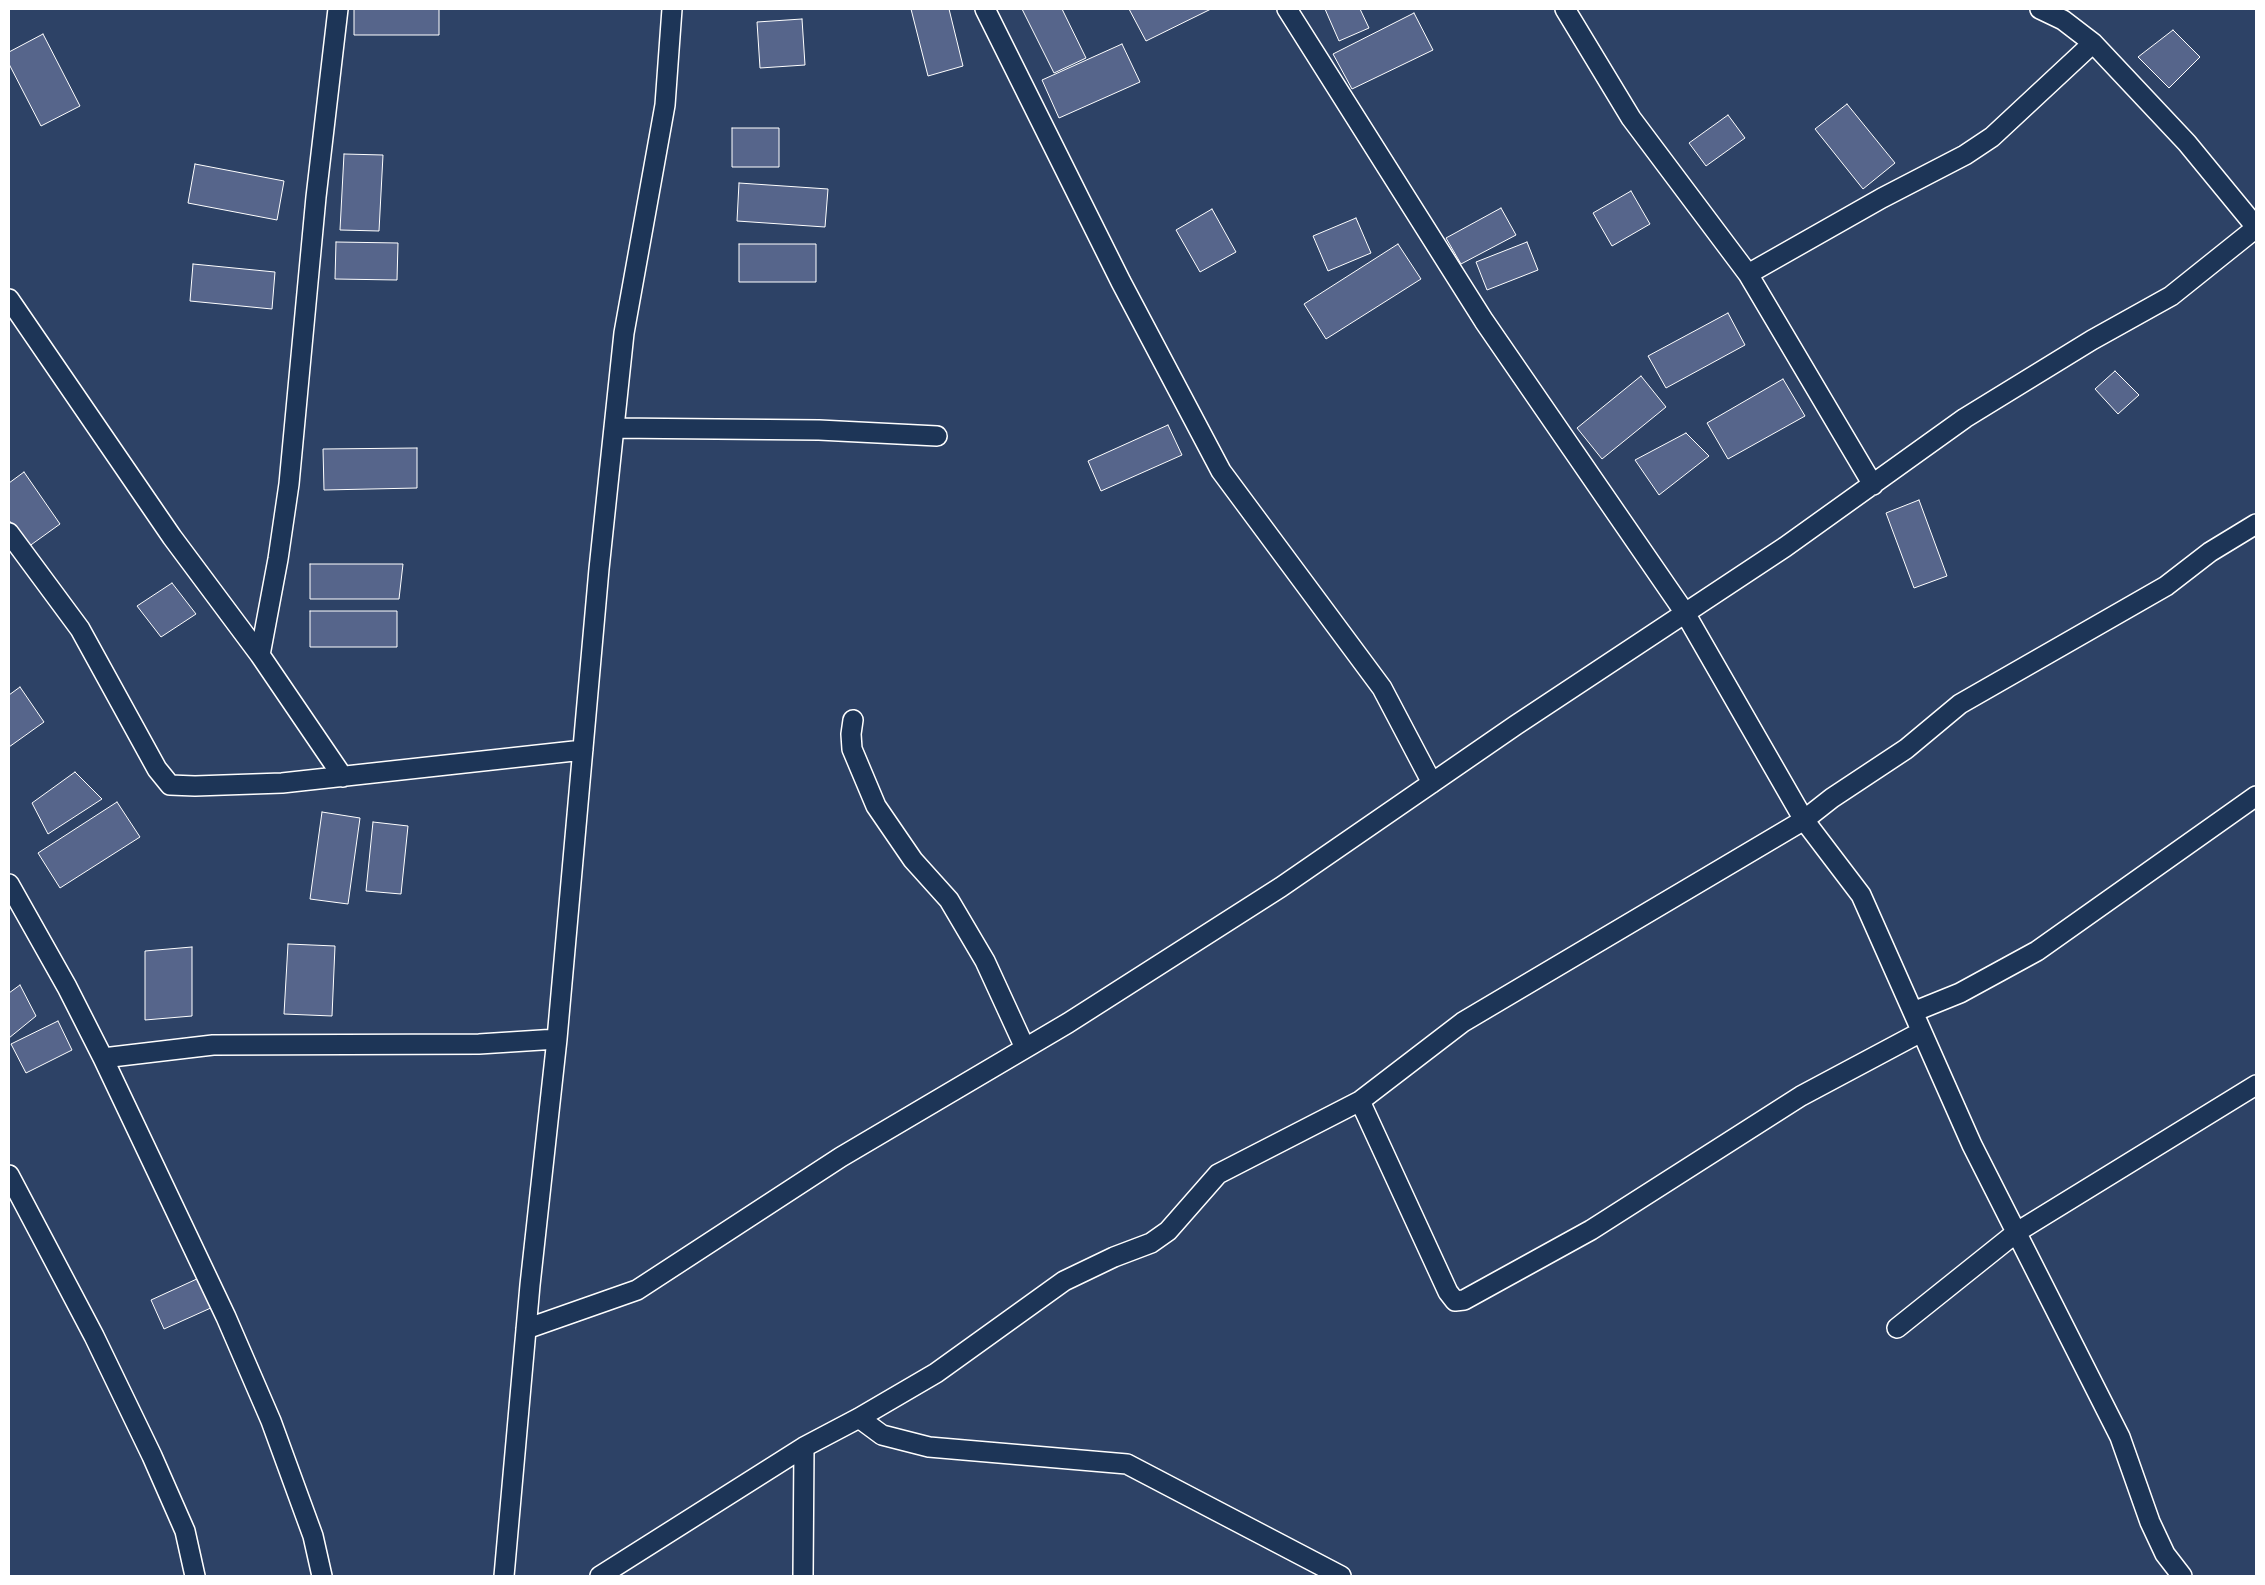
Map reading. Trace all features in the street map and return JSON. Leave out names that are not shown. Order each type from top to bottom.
[{"type":"street","points":[[260,654],[278,559],[289,484],[316,197],[338,9]]},
{"type":"street","points":[[504,1576],[526,1329],[557,1039],[624,333],[666,105],[672,9]]},
{"type":"street","points":[[985,9],[1121,282],[1221,472],[1382,688],[1432,783]]},
{"type":"street","points":[[1287,9],[1484,321],[1685,613],[1804,820],[1861,895],[1972,1145],[2120,1437],[2150,1522],[2165,1554],[2182,1576]]},
{"type":"street","points":[[1565,9],[1631,118],[1748,274],[1873,485]]},
{"type":"street","points":[[526,1329],[637,1290],[841,1156],[1025,1048],[1281,887],[1873,485],[1965,418],[2092,340],[2171,296],[2256,228],[2187,144],[2092,43],[2064,20],[2040,9]]},
{"type":"street","points":[[1748,274],[1882,198],[1965,156],[1992,137],[2092,43]]},
{"type":"street","points":[[9,299],[172,536],[260,654],[343,777]]},
{"type":"street","points":[[614,428],[819,430],[937,436]]},
{"type":"street","points":[[600,1576],[804,1447],[859,1418],[936,1373],[1064,1281],[1114,1257],[1151,1243],[1168,1231],[1218,1174],[1360,1101],[1464,1022],[1804,820],[1832,798],[1906,749],[1960,704],[2166,586],[2210,552],[2256,524]]},
{"type":"street","points":[[9,534],[80,629],[157,769],[170,785],[282,783],[583,750]]},
{"type":"street","points":[[853,720],[851,734],[852,749],[876,806],[913,860],[949,900],[985,962],[1025,1048]]},
{"type":"street","points":[[1913,1012],[1960,993],[2037,951],[2256,796]]},
{"type":"street","points":[[9,884],[67,987],[103,1058],[222,1308],[271,1421],[313,1536],[322,1576]]},
{"type":"street","points":[[1360,1101],[1448,1292],[1455,1301],[1464,1300],[1591,1230],[1801,1096],[1921,1032]]},
{"type":"street","points":[[103,1058],[213,1045],[479,1044],[557,1039]]},
{"type":"street","points":[[1897,1328],[2017,1232],[2256,1085]]},
{"type":"street","points":[[9,1176],[94,1336],[152,1456],[185,1531],[195,1576]]},
{"type":"street","points":[[859,1418],[882,1435],[929,1447],[1127,1464],[1341,1576]]},
{"type":"street","points":[[803,1576],[804,1447]]},
{"type":"building","points":[[354,9],[439,9],[439,35],[354,35]]},
{"type":"building","points":[[911,9],[949,9],[963,66],[928,76]]},
{"type":"building","points":[[1022,9],[1062,9],[1086,58],[1054,73]]},
{"type":"building","points":[[1129,9],[1211,9],[1146,41]]},
{"type":"building","points":[[1325,9],[1360,9],[1369,28],[1339,41]]},
{"type":"building","points":[[1414,13],[1433,50],[1352,89],[1333,54]]},
{"type":"building","points":[[802,19],[805,65],[760,68],[757,22]]},
{"type":"building","points":[[2173,30],[2200,57],[2169,88],[2138,57]]},
{"type":"building","points":[[43,34],[80,106],[41,126],[9,64],[9,52]]},
{"type":"building","points":[[1122,44],[1140,82],[1059,118],[1042,80]]},
{"type":"building","points":[[1847,104],[1895,163],[1863,189],[1815,129]]},
{"type":"building","points":[[1728,115],[1745,138],[1706,166],[1689,143]]},
{"type":"building","points":[[732,128],[779,128],[779,167],[732,167]]},
{"type":"building","points":[[344,154],[383,155],[379,231],[340,230]]},
{"type":"building","points":[[195,164],[284,181],[277,220],[188,203]]},
{"type":"building","points":[[739,183],[828,189],[825,227],[737,221]]},
{"type":"building","points":[[1631,191],[1650,224],[1612,246],[1593,213]]},
{"type":"building","points":[[1501,208],[1516,235],[1461,264],[1446,238]]},
{"type":"building","points":[[1212,209],[1236,252],[1200,272],[1176,230]]},
{"type":"building","points":[[1356,218],[1371,253],[1328,271],[1313,236]]},
{"type":"building","points":[[336,242],[398,243],[397,280],[335,279]]},
{"type":"building","points":[[1527,242],[1538,270],[1487,290],[1476,262]]},
{"type":"building","points":[[739,244],[816,244],[816,282],[739,282]]},
{"type":"building","points":[[1398,244],[1421,279],[1326,339],[1304,304]]},
{"type":"building","points":[[193,264],[275,272],[272,309],[190,301]]},
{"type":"building","points":[[1728,313],[1745,345],[1666,388],[1648,356]]},
{"type":"building","points":[[2115,371],[2139,395],[2118,414],[2095,389]]},
{"type":"building","points":[[1641,376],[1666,407],[1602,459],[1577,428]]},
{"type":"building","points":[[1783,379],[1805,416],[1728,459],[1707,423]]},
{"type":"building","points":[[1168,425],[1182,455],[1101,491],[1088,461]]},
{"type":"building","points":[[1686,433],[1709,456],[1659,495],[1635,460]]},
{"type":"building","points":[[417,448],[417,488],[324,490],[323,449]]},
{"type":"building","points":[[24,472],[60,524],[28,547],[9,520],[9,483]]},
{"type":"building","points":[[1919,500],[1947,576],[1914,588],[1886,513]]},
{"type":"building","points":[[310,564],[403,564],[399,599],[310,599]]},
{"type":"building","points":[[172,583],[196,614],[161,637],[137,606]]},
{"type":"building","points":[[310,611],[397,611],[397,647],[310,647]]},
{"type":"building","points":[[20,687],[44,722],[9,747],[9,695]]},
{"type":"building","points":[[75,772],[102,799],[48,834],[32,803]]},
{"type":"building","points":[[117,802],[140,837],[60,888],[38,853]]},
{"type":"building","points":[[322,812],[360,818],[348,904],[310,899]]},
{"type":"building","points":[[373,822],[408,826],[401,894],[366,891]]},
{"type":"building","points":[[288,944],[335,946],[332,1016],[284,1014]]},
{"type":"building","points":[[192,947],[192,1016],[145,1020],[145,951]]},
{"type":"building","points":[[20,985],[36,1016],[9,1038],[9,993]]},
{"type":"building","points":[[58,1021],[72,1050],[26,1073],[11,1044]]},
{"type":"building","points":[[199,1278],[213,1307],[164,1329],[151,1300]]}]
